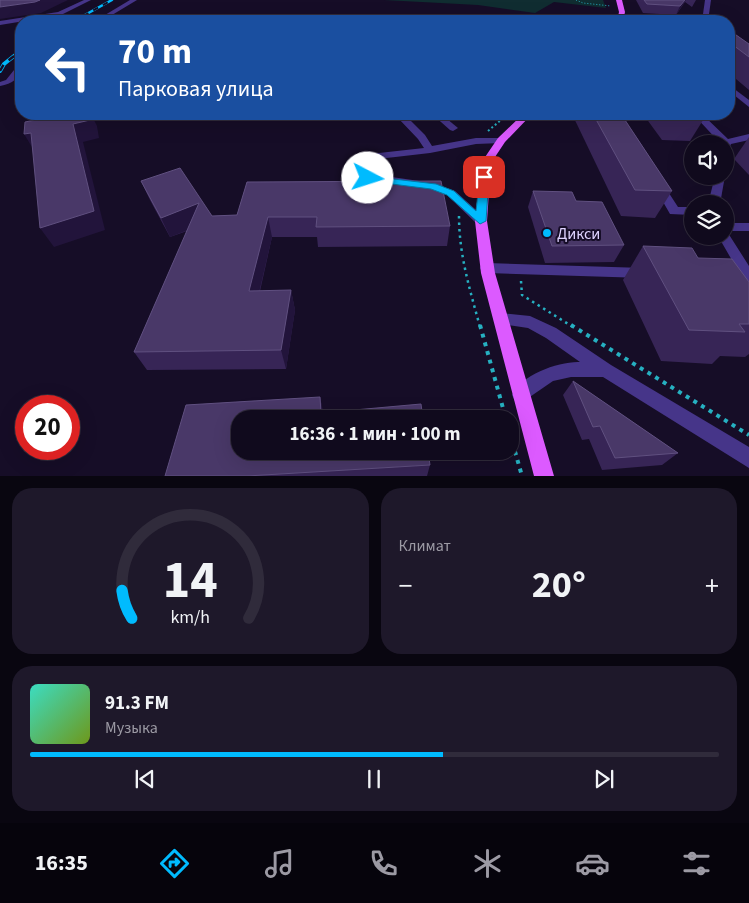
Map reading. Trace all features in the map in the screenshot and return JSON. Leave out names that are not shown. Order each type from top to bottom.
[{"type":"main road","points":[[619,0],[620,15]]},
{"type":"main road","points":[[522,120],[501,140],[486,163],[480,221],[488,268],[544,476]]},
{"type":"street","points":[[52,15],[59,14],[88,0]]},
{"type":"street","points":[[108,15],[134,0]]},
{"type":"street","points":[[706,15],[708,0]]},
{"type":"street","points":[[0,23],[15,21]]},
{"type":"street","points":[[0,84],[9,82],[15,74]]},
{"type":"street","points":[[735,92],[749,104]]},
{"type":"street","points":[[405,120],[422,137],[430,150]]},
{"type":"street","points":[[444,120],[453,128]]},
{"type":"street","points":[[703,120],[716,135]]},
{"type":"street","points":[[734,143],[749,137]]},
{"type":"street","points":[[480,221],[451,193],[433,186],[368,178],[366,174],[374,156],[430,150],[476,141],[501,140]]},
{"type":"street","points":[[653,177],[674,211],[684,211]]},
{"type":"street","points":[[734,227],[749,227]]},
{"type":"street","points":[[729,245],[749,277]]},
{"type":"street","points":[[488,268],[662,274]]},
{"type":"street","points":[[730,276],[749,277]]},
{"type":"street","points":[[501,319],[530,322],[551,333],[606,370],[749,458]]},
{"type":"street","points":[[521,395],[549,374],[571,369],[606,370]]},
{"type":"path","points":[[576,0],[583,3],[615,7]]},
{"type":"path","points":[[476,141],[501,120]]},
{"type":"path","points":[[460,200],[459,241],[465,273],[503,410]]},
{"type":"path","points":[[521,275],[522,295],[749,435]]},
{"type":"path","points":[[517,460],[522,476]]},
{"type":"green space","points":[[384,0],[603,0],[606,8],[554,2],[535,13],[478,5]]},
{"type":"building","points":[[0,0],[40,0],[0,7]]},
{"type":"building","points":[[644,0],[685,0],[680,6],[647,4]]},
{"type":"building","points":[[735,34],[749,44],[749,57],[735,46]]},
{"type":"building","points":[[35,120],[90,120],[73,124],[94,211],[40,228],[31,133],[24,134],[25,122]]},
{"type":"building","points":[[596,120],[625,120],[672,191],[635,190]]},
{"type":"building","points":[[180,168],[212,216],[237,215],[247,182],[441,181],[450,226],[316,227],[317,217],[268,217],[249,291],[291,290],[281,350],[134,352],[199,203],[161,218],[141,181]]},
{"type":"building","points":[[533,191],[572,192],[576,201],[602,202],[624,245],[552,246]]},
{"type":"building","points":[[643,246],[692,248],[698,258],[732,259],[749,282],[749,324],[739,324],[745,332],[689,330]]},
{"type":"building","points":[[573,381],[678,453],[615,458],[600,426],[593,427]]},
{"type":"building","points":[[320,397],[321,410],[231,410],[231,460],[429,460],[430,465],[247,476],[165,476],[186,405]]},
{"type":"building","points":[[421,404],[422,410],[354,410]]},
{"type":"railway","points":[[85,15],[112,0]]},
{"type":"railway","points":[[0,71],[4,64],[15,55]]},
{"type":"place","name":"Дикси","points":[[547,233]]},
{"type":"route","points":[[368,178],[433,186],[451,193],[480,221],[484,177]]}]
